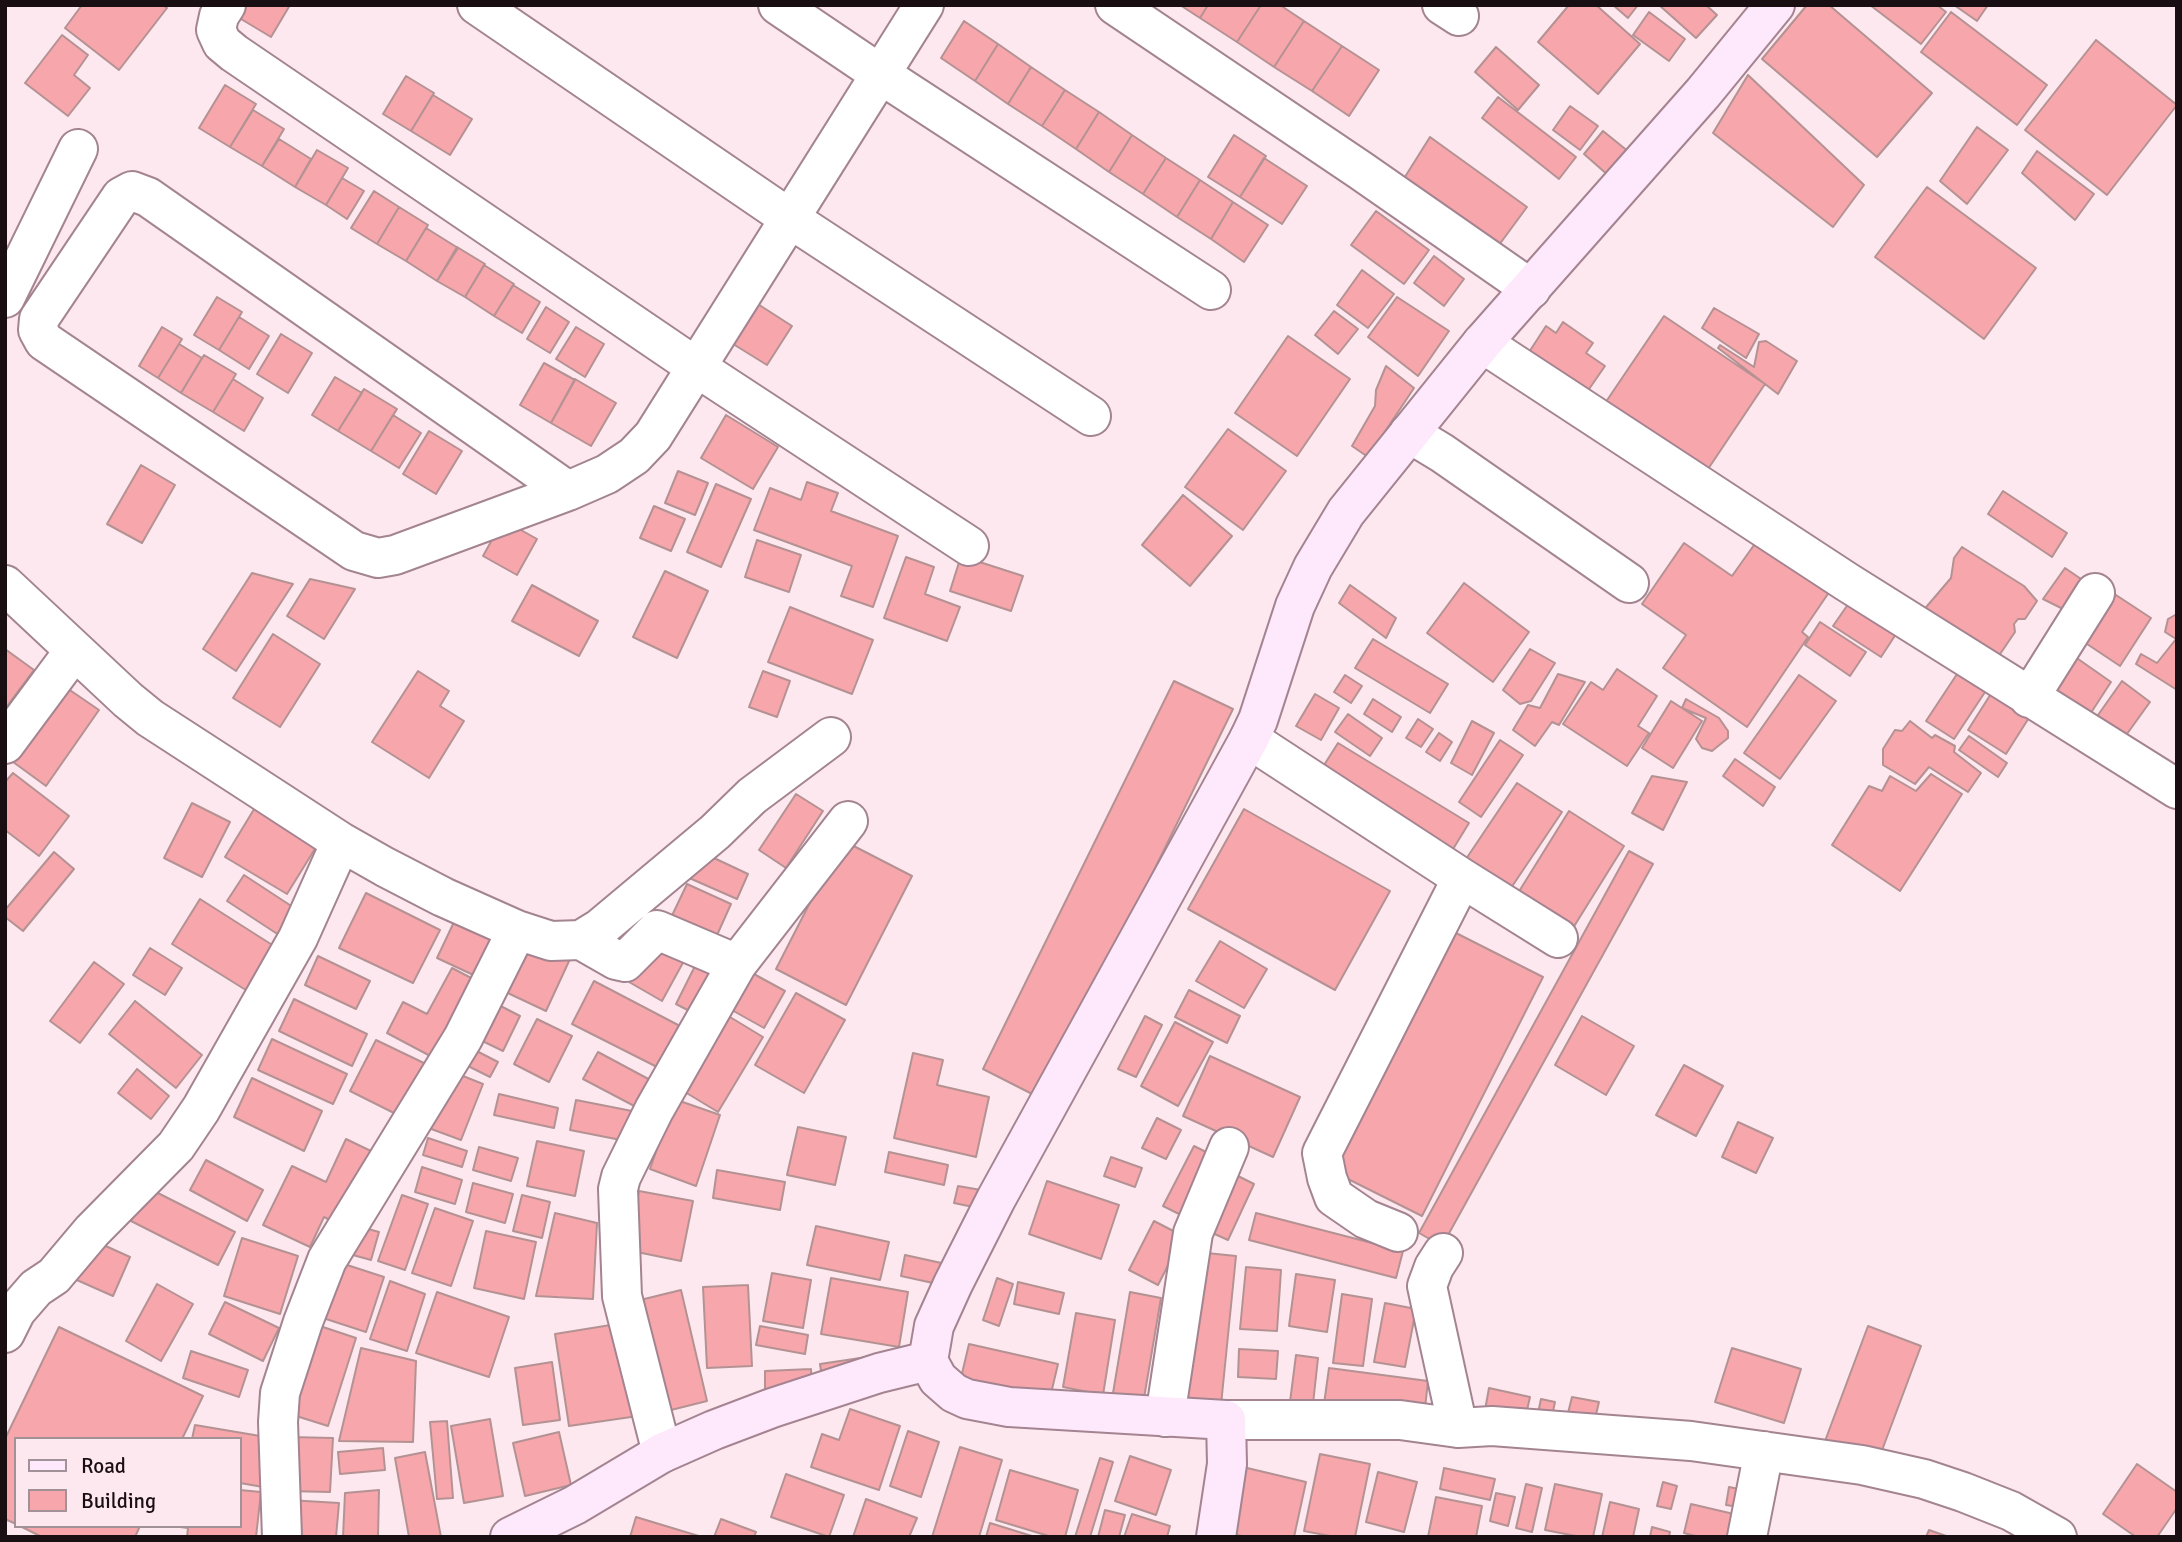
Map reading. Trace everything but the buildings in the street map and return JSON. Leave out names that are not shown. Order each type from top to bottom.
[{"type":"street","points":[[226,5],[219,16],[216,30],[222,43],[234,53],[696,367],[969,546]]},
{"type":"street","points":[[477,5],[789,218],[1091,416]]},
{"type":"street","points":[[778,5],[880,75],[1211,290]]},
{"type":"street","points":[[568,491],[148,197],[132,191],[121,197],[38,319],[38,330],[44,341],[354,551],[378,558],[395,555],[568,491],[607,474],[634,456],[653,436],[924,5]]},
{"type":"street","points":[[1115,5],[1531,289]]},
{"type":"street","points":[[1775,5],[1703,93],[1482,343],[1346,512],[1313,567],[1295,606],[1258,720],[996,1199],[934,1326],[928,1361],[938,1379],[954,1393],[967,1399],[1009,1407],[1226,1420],[1400,1420],[1458,1428],[1492,1426],[1691,1441],[1863,1465],[1924,1479],[2011,1511],[2057,1537]]},
{"type":"street","points":[[5,298],[79,149]]},
{"type":"street","points":[[1482,343],[1847,582],[2177,789]]},
{"type":"street","points":[[1409,433],[1629,583]]},
{"type":"street","points":[[5,585],[150,718],[341,842],[443,897],[517,930],[551,941],[581,940],[600,929],[715,832],[752,796],[831,737]]},
{"type":"street","points":[[2029,698],[2095,593]]},
{"type":"street","points":[[5,744],[74,651]]},
{"type":"street","points":[[1248,739],[1558,937]]},
{"type":"street","points":[[662,1453],[622,1296],[618,1189],[621,1177],[654,1110],[737,964],[848,821]]},
{"type":"street","points":[[5,1333],[16,1311],[36,1288],[54,1276],[92,1231],[176,1146],[201,1109],[298,938],[341,842]]},
{"type":"street","points":[[1398,1232],[1366,1219],[1334,1198],[1322,1153],[1462,878]]},
{"type":"street","points":[[282,1537],[278,1422],[280,1393],[327,1260],[463,1038],[517,930]]},
{"type":"street","points":[[581,940],[616,960],[625,962],[657,930],[737,964]]},
{"type":"street","points":[[1165,1417],[1193,1233],[1229,1147]]},
{"type":"street","points":[[1443,1253],[1427,1286],[1458,1428]]},
{"type":"street","points":[[510,1537],[575,1505],[662,1453],[772,1408],[880,1373],[928,1361]]},
{"type":"street","points":[[1216,1537],[1227,1464],[1226,1420]]},
{"type":"street","points":[[1747,1537],[1764,1451]]}]
